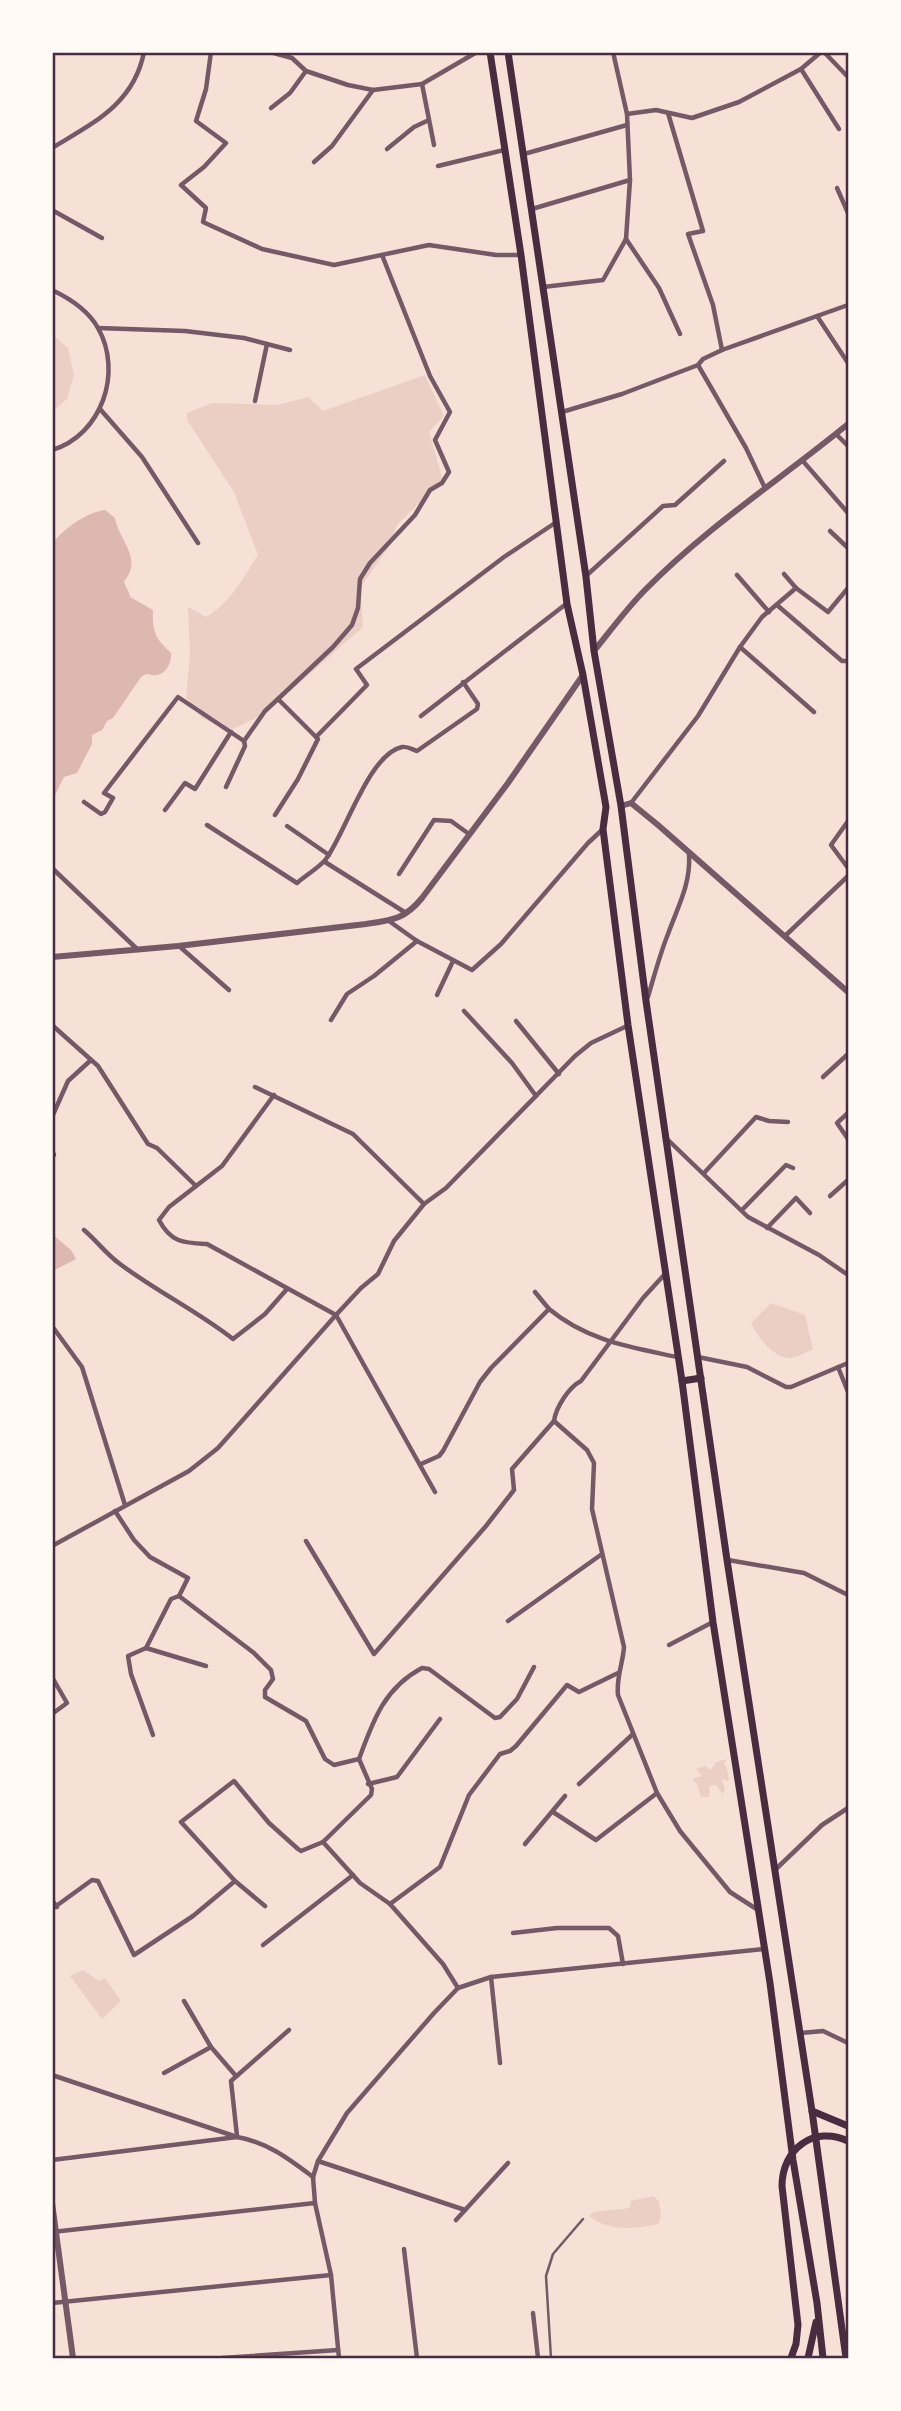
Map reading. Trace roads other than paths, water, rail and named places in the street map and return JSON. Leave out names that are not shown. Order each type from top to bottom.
[{"type":"main road","points":[[490,52],[521,255],[567,604],[583,675],[606,807],[603,829],[628,1025],[682,1381],[713,1622],[764,1948],[823,2358]]},
{"type":"main road","points":[[508,52],[586,577],[594,651],[621,806],[646,1001],[727,1560],[801,2034],[846,2358]]},
{"type":"main road","points":[[606,807],[621,806]]},
{"type":"main road","points":[[682,1381],[701,1378]]},
{"type":"main road","points":[[812,2111],[849,2126]]},
{"type":"main road","points":[[791,2358],[798,2325],[782,2186],[783,2168],[789,2155],[805,2141],[824,2136],[849,2141]]},
{"type":"main road","points":[[808,2358],[815,2331],[817,2304]]},
{"type":"street","points":[[52,148],[106,114],[121,101],[136,78],[144,52]]},
{"type":"street","points":[[211,52],[206,89],[196,121],[226,143],[204,167],[181,185],[206,208],[203,222],[262,249],[334,265],[429,245],[496,255],[521,255]]},
{"type":"street","points":[[270,52],[292,58],[306,71],[373,90],[422,84],[477,52]]},
{"type":"street","points":[[543,287],[603,280],[626,239],[630,180],[627,114],[612,52]]},
{"type":"street","points":[[627,114],[656,110],[692,118],[739,102],[801,69],[823,52],[849,77]]},
{"type":"street","points":[[801,69],[839,129]]},
{"type":"street","points":[[271,108],[290,93],[306,71]]},
{"type":"street","points":[[422,84],[434,145]]},
{"type":"street","points":[[314,162],[332,146],[373,90]]},
{"type":"street","points":[[668,113],[703,231],[688,234],[713,305],[722,350]]},
{"type":"street","points":[[387,149],[401,136],[429,120]]},
{"type":"street","points":[[524,154],[627,125]]},
{"type":"street","points":[[438,166],[505,149]]},
{"type":"street","points":[[532,209],[630,180]]},
{"type":"street","points":[[836,188],[849,213]]},
{"type":"street","points":[[52,209],[102,238]]},
{"type":"street","points":[[626,239],[659,288],[680,334]]},
{"type":"street","points":[[226,787],[245,746],[244,741],[265,711],[333,647],[352,625],[358,608],[360,579],[370,562],[415,515],[430,490],[442,482],[449,472],[435,440],[450,412],[430,376],[382,255]]},
{"type":"street","points":[[52,290],[79,305],[99,328],[107,347],[110,368],[100,409],[89,425],[75,439],[52,450]]},
{"type":"street","points":[[561,412],[622,394],[698,365],[703,359],[722,350],[849,305]]},
{"type":"street","points":[[817,316],[849,363]]},
{"type":"street","points":[[99,328],[185,331],[244,338],[290,350]]},
{"type":"street","points":[[255,401],[267,344]]},
{"type":"street","points":[[698,365],[746,448],[765,488]]},
{"type":"street","points":[[100,409],[142,457],[198,543]]},
{"type":"street","points":[[594,651],[629,607],[659,576],[765,488],[849,424]]},
{"type":"street","points":[[836,434],[849,446]]},
{"type":"street","points":[[802,460],[849,513]]},
{"type":"street","points":[[586,577],[663,506],[675,505],[724,461]]},
{"type":"street","points":[[316,737],[367,685],[356,668],[504,557],[555,523]]},
{"type":"street","points":[[830,531],[849,548]]},
{"type":"street","points":[[737,575],[769,612]]},
{"type":"street","points":[[784,575],[796,588],[828,612],[849,588]]},
{"type":"street","points":[[621,806],[631,803],[698,716],[740,647],[769,612],[796,588]]},
{"type":"street","points":[[421,716],[567,604]]},
{"type":"street","points":[[777,605],[842,661],[849,661]]},
{"type":"street","points":[[740,647],[814,712]]},
{"type":"street","points":[[52,957],[178,946],[389,920],[407,914],[422,898],[508,783],[583,675]]},
{"type":"street","points":[[206,825],[297,884],[308,872],[325,862],[346,826],[359,795],[387,756],[401,747],[410,747],[417,751],[477,709],[478,704],[463,682]]},
{"type":"street","points":[[84,802],[101,814],[105,812],[113,798],[104,793],[178,697],[244,741]]},
{"type":"street","points":[[275,815],[298,779],[318,739],[278,699]]},
{"type":"street","points":[[165,810],[185,783],[195,789],[231,732]]},
{"type":"street","points":[[631,803],[849,992]]},
{"type":"street","points":[[399,874],[434,820],[451,821],[469,834]]},
{"type":"street","points":[[849,821],[831,845],[849,868]]},
{"type":"street","points":[[287,827],[329,855]]},
{"type":"street","points":[[389,920],[416,941],[472,970],[501,944],[603,829]]},
{"type":"street","points":[[646,1001],[668,934],[685,895],[690,870],[689,854]]},
{"type":"street","points":[[325,862],[407,914]]},
{"type":"street","points":[[52,868],[137,950]]},
{"type":"street","points":[[785,936],[849,876]]},
{"type":"street","points":[[331,1020],[347,994],[374,976],[416,941]]},
{"type":"street","points":[[178,946],[229,990]]},
{"type":"street","points":[[437,995],[453,961]]},
{"type":"street","points":[[464,1011],[512,1063],[536,1096]]},
{"type":"street","points":[[516,1021],[559,1074]]},
{"type":"street","points":[[52,1025],[98,1066],[148,1144],[158,1148],[196,1186]]},
{"type":"street","points":[[52,1546],[189,1471],[218,1448],[336,1315],[378,1274],[394,1241],[424,1204],[446,1188],[575,1056],[591,1043],[628,1025]]},
{"type":"street","points":[[823,1077],[849,1054]]},
{"type":"street","points":[[52,1117],[68,1081],[91,1060]]},
{"type":"street","points":[[255,1087],[354,1134],[424,1204]]},
{"type":"street","points":[[274,1095],[222,1166],[159,1220],[171,1236],[184,1243],[207,1244],[336,1315],[435,1492]]},
{"type":"street","points":[[849,1113],[836,1124],[849,1139]]},
{"type":"street","points":[[704,1173],[756,1116],[769,1121],[788,1122]]},
{"type":"street","points":[[666,1138],[742,1210],[849,1275]]},
{"type":"street","points":[[742,1210],[786,1165],[793,1168]]},
{"type":"street","points":[[830,1196],[849,1180]]},
{"type":"street","points":[[767,1227],[796,1198],[810,1213]]},
{"type":"street","points":[[84,1230],[122,1266],[206,1318],[233,1339],[265,1314],[287,1289]]},
{"type":"street","points":[[306,1541],[374,1654],[514,1490],[512,1468],[554,1421],[555,1412],[576,1384],[581,1381],[642,1298],[664,1275]]},
{"type":"street","points":[[535,1292],[549,1309],[574,1326],[609,1342],[678,1357]]},
{"type":"street","points":[[421,1464],[439,1456],[480,1382],[549,1309]]},
{"type":"street","points":[[52,1326],[82,1367],[125,1505]]},
{"type":"street","points":[[698,1357],[747,1367],[786,1387],[849,1363]]},
{"type":"street","points":[[838,1367],[849,1392]]},
{"type":"street","points":[[554,1421],[587,1450],[594,1463],[592,1509],[622,1636],[624,1658],[617,1684],[620,1703],[657,1793],[680,1831],[730,1892],[758,1910]]},
{"type":"street","points":[[115,1511],[150,1557],[188,1578],[179,1596],[171,1599],[146,1648],[128,1656],[131,1674],[152,1735]]},
{"type":"street","points":[[508,1621],[602,1554]]},
{"type":"street","points":[[727,1560],[804,1573],[849,1595]]},
{"type":"street","points":[[179,1596],[254,1653],[271,1670],[273,1679],[265,1690],[265,1697],[306,1721],[325,1759],[334,1765],[359,1759]]},
{"type":"street","points":[[669,1646],[713,1622]]},
{"type":"street","points":[[146,1648],[206,1666]]},
{"type":"street","points":[[265,1906],[235,1881],[181,1822],[234,1781],[269,1823],[298,1849],[301,1851],[323,1842],[371,1795],[372,1789],[359,1759],[387,1696],[417,1671],[422,1668],[429,1669],[495,1718],[504,1714],[517,1699],[534,1667]]},
{"type":"street","points":[[390,1904],[440,1867],[469,1795],[500,1754],[516,1746],[567,1685],[579,1692],[619,1673]]},
{"type":"street","points":[[52,1678],[67,1703],[52,1714]]},
{"type":"street","points":[[368,1784],[397,1777],[440,1719]]},
{"type":"street","points":[[579,1784],[633,1734]]},
{"type":"street","points":[[553,1812],[596,1840],[657,1793]]},
{"type":"street","points":[[525,1844],[565,1796]]},
{"type":"street","points":[[775,1870],[822,1825],[849,1808]]},
{"type":"street","points":[[323,1842],[353,1875],[390,1904],[443,1964],[458,1988]]},
{"type":"street","points":[[263,1945],[353,1875]]},
{"type":"street","points":[[52,1900],[55,1908],[92,1880],[97,1881],[134,1955],[193,1916],[235,1881]]},
{"type":"street","points":[[513,1933],[557,1928],[609,1928],[618,1936],[623,1964]]},
{"type":"street","points":[[339,2358],[331,2275],[315,2203],[313,2177],[318,2161],[347,2113],[458,1988],[491,1977],[764,1948]]},
{"type":"street","points":[[491,1977],[500,2063]]},
{"type":"street","points":[[184,2001],[211,2048],[236,2076]]},
{"type":"street","points":[[237,2137],[231,2081],[289,2030]]},
{"type":"street","points":[[801,2034],[823,2031],[849,2043]]},
{"type":"street","points":[[164,2073],[211,2048]]},
{"type":"street","points":[[52,2075],[272,2148],[313,2177]]},
{"type":"street","points":[[52,2160],[237,2137]]},
{"type":"street","points":[[318,2161],[465,2210]]},
{"type":"street","points":[[456,2220],[508,2163]]},
{"type":"street","points":[[52,2203],[73,2358]]},
{"type":"street","points":[[54,2232],[315,2203]]},
{"type":"street","points":[[404,2249],[417,2358]]},
{"type":"street","points":[[52,2303],[331,2275]]},
{"type":"street","points":[[533,2313],[538,2358]]},
{"type":"street","points":[[222,2358],[338,2350]]},
{"type":"lane","points":[[551,2358],[546,2276],[553,2254],[583,2219]]}]
